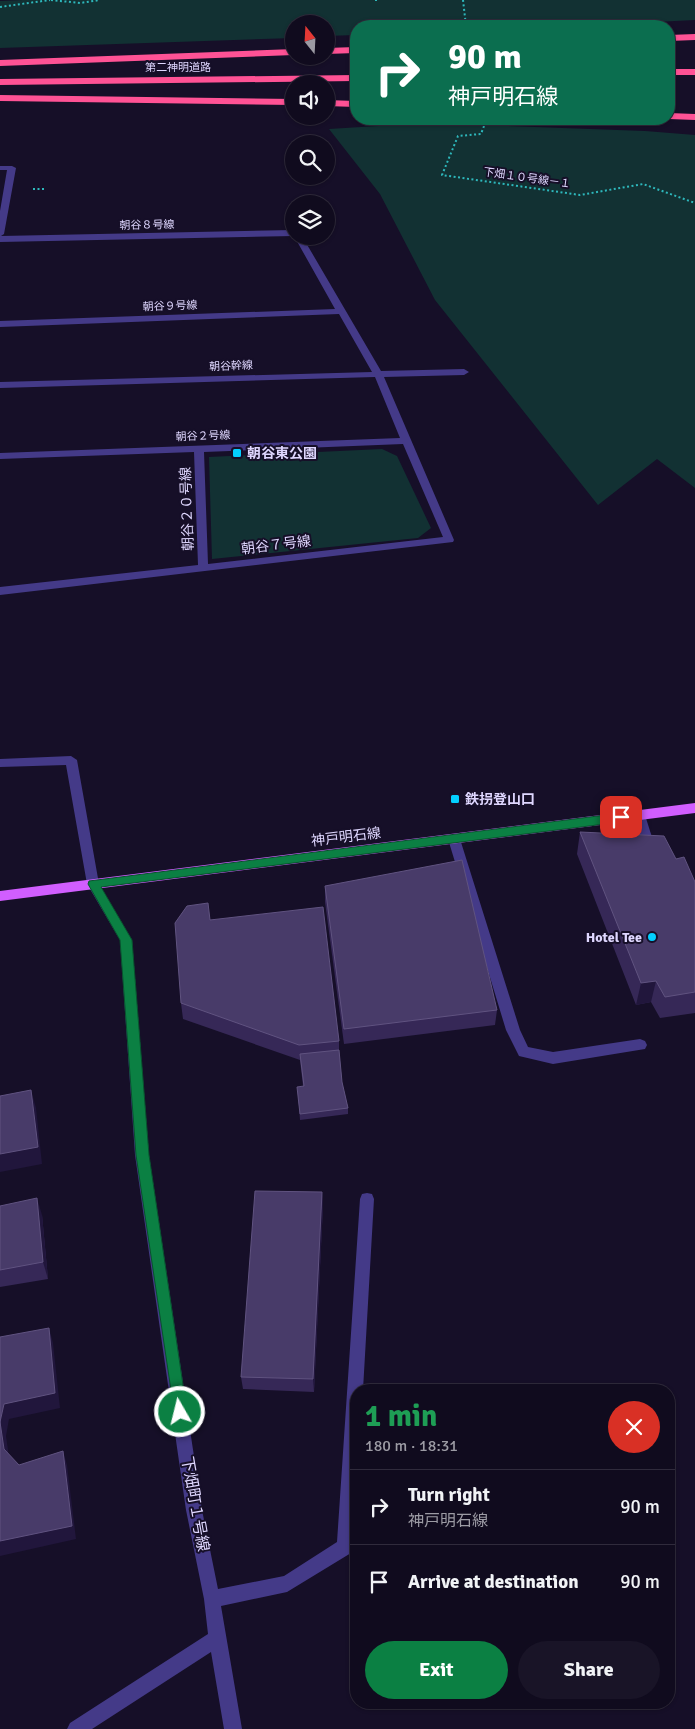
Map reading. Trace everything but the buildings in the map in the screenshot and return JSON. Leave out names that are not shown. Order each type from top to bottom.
[{"type":"highway","points":[[675,38],[695,37]]},
{"type":"highway","points":[[335,51],[350,50]]},
{"type":"highway","name":"第二神明道路","points":[[0,64],[285,52]]},
{"type":"highway","points":[[675,72],[695,72]]},
{"type":"highway","name":"第二神明道路","points":[[0,82],[350,78]]},
{"type":"highway","points":[[0,98],[285,102]]},
{"type":"highway","points":[[335,103],[350,104]]},
{"type":"highway","points":[[675,116],[695,117]]},
{"type":"main road","name":"神戸明石線","points":[[0,896],[695,808]]},
{"type":"street","points":[[0,168],[12,168],[0,234]]},
{"type":"street","name":"朝谷８号線","points":[[0,239],[285,233]]},
{"type":"street","points":[[303,245],[378,374],[406,441]]},
{"type":"street","name":"朝谷９号線","points":[[0,324],[342,311]]},
{"type":"street","name":"朝谷幹線","points":[[0,385],[464,372]]},
{"type":"street","name":"朝谷２号線","points":[[0,456],[406,441]]},
{"type":"street","name":"朝谷７号線","points":[[0,591],[449,540],[406,441]]},
{"type":"street","name":"朝谷２０号線","points":[[199,448],[203,568]]},
{"type":"street","points":[[0,763],[71,760],[93,884]]},
{"type":"street","points":[[639,815],[653,857]]},
{"type":"street","points":[[454,838],[513,1030],[524,1052],[553,1058],[640,1045]]},
{"type":"street","name":"下畑町１号線","points":[[93,884],[126,940],[142,1155],[194,1510],[212,1598],[233,1729]]},
{"type":"street","points":[[355,1384],[367,1198]]},
{"type":"street","points":[[212,1598],[288,1584],[345,1547],[350,1468]]},
{"type":"street","points":[[76,1729],[217,1638]]},
{"type":"path","points":[[0,7],[50,0],[80,3],[100,0]]},
{"type":"path","points":[[374,0],[379,0]]},
{"type":"path","points":[[463,0],[465,20]]},
{"type":"path","name":"下畑１０号線－１","points":[[484,126],[481,134],[458,136],[442,175],[580,195],[643,184],[695,203]]},
{"type":"green space","points":[[695,0],[695,20],[350,20],[350,35],[335,36],[335,15],[285,15],[285,38],[0,48],[0,1]]},
{"type":"green space","points":[[394,125],[481,125],[645,131],[695,135],[695,488],[657,459],[598,505],[435,300],[380,194],[329,129]]},
{"type":"green space","points":[[382,449],[397,456],[431,528],[418,538],[212,559],[209,457]]},
{"type":"place","name":"朝谷東公園","points":[[237,453]]},
{"type":"place","name":"鉄拐登山口","points":[[455,799]]},
{"type":"place","name":"Hotel Tee","points":[[652,937]]},
{"type":"route","points":[[180,1412],[142,1155],[126,940],[93,884],[621,817]]}]
